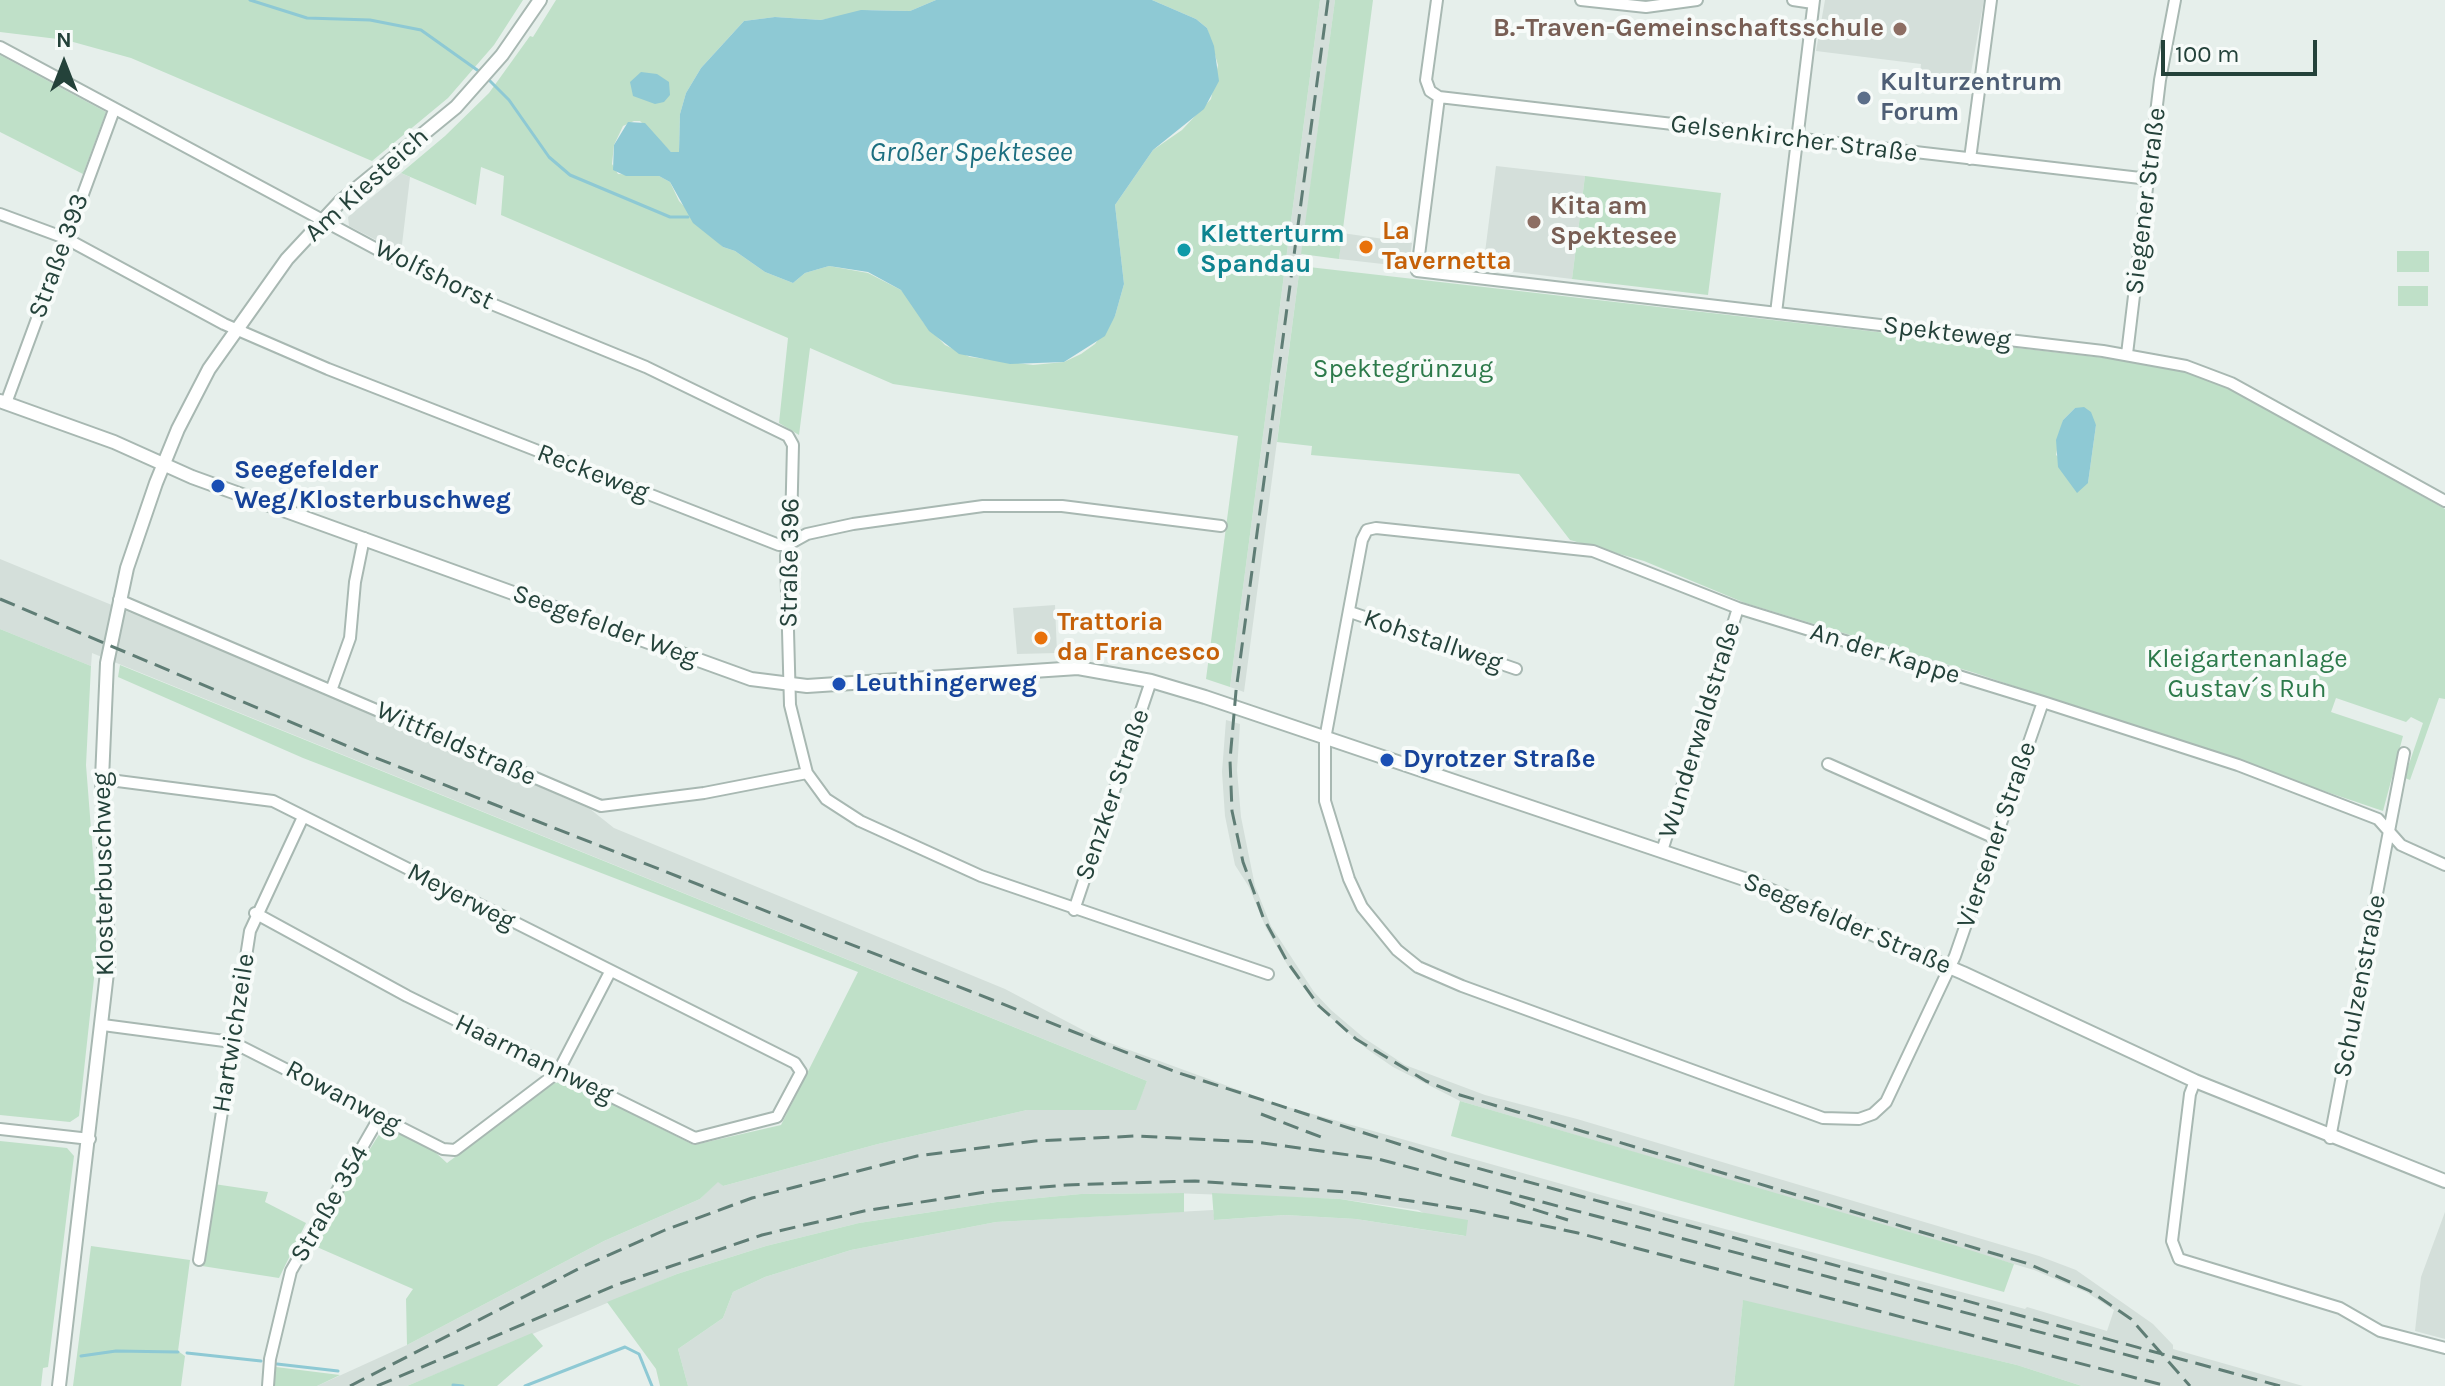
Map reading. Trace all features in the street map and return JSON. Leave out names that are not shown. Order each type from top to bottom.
[{"type":"street","name":"Am Kiesteich","points":[[163,464],[187,411],[235,328],[287,259],[322,221],[456,107],[521,29],[540,0]]},
{"type":"street","points":[[1437,0],[1426,80],[1430,91],[1439,97]]},
{"type":"street","points":[[1581,0],[1625,6],[1697,0]]},
{"type":"street","points":[[1776,313],[1814,1],[1793,0]]},
{"type":"street","points":[[1970,159],[1991,0]]},
{"type":"street","name":"Siegener Straße","points":[[2127,354],[2160,80],[2175,0]]},
{"type":"street","name":"Wolfshorst","points":[[0,47],[322,221],[487,302],[719,401],[792,439]]},
{"type":"street","name":"Gelsenkircher Straße","points":[[1439,97],[2149,179]]},
{"type":"street","name":"Spekteweg","points":[[1439,97],[1417,271],[2127,354],[2186,366],[2231,383],[2445,501]]},
{"type":"street","name":"Straße 393","points":[[3,402],[114,110]]},
{"type":"street","name":"Reckeweg","points":[[0,214],[65,238],[235,328],[342,375],[779,545],[787,545]]},
{"type":"street","name":"Seegefelder Weg","points":[[3,402],[163,464],[751,679],[791,686],[1065,668],[1099,670],[1151,681],[1234,707]]},
{"type":"street","name":"Straße 396","points":[[791,686],[787,545],[791,529],[792,439]]},
{"type":"street","name":"Klosterbuschweg","points":[[59,1386],[103,1025],[109,929],[102,779],[104,692],[119,600],[163,464]]},
{"type":"street","points":[[787,545],[807,534],[853,524],[983,506],[1057,505],[1221,526]]},
{"type":"street","name":"An der Kappe","points":[[1350,612],[1367,530],[1376,528],[1575,547],[1738,608],[2238,765],[2378,819],[2401,845],[2445,865]]},
{"type":"street","points":[[332,688],[350,638],[355,582],[364,538]]},
{"type":"street","name":"Wittfeldstraße","points":[[119,600],[332,688],[601,806],[704,793],[807,773]]},
{"type":"street","name":"Wunderwaldstraße","points":[[1662,851],[1738,608]]},
{"type":"street","points":[[1350,612],[1325,739],[1325,801],[1349,879],[1362,907],[1390,943],[1418,967],[1462,986],[1823,1118],[1859,1119],[1886,1102],[1947,967]]},
{"type":"street","name":"Kohstallweg","points":[[1350,612],[1516,669]]},
{"type":"street","name":"Senzker Straße","points":[[1074,910],[1151,681]]},
{"type":"street","points":[[791,686],[790,705],[807,773],[826,799],[860,821],[981,876],[1268,974]]},
{"type":"street","name":"Viersener Straße","points":[[1947,967],[1955,956],[2043,702]]},
{"type":"street","name":"Seegefelder Straße","points":[[1234,707],[1744,879],[1947,967],[2195,1081],[2330,1138],[2445,1181]]},
{"type":"street","points":[[2388,833],[2404,753]]},
{"type":"street","points":[[1828,764],[1995,838]]},
{"type":"street","name":"Meyerweg","points":[[102,779],[273,801],[795,1063],[801,1072]]},
{"type":"street","name":"Hartwichzeile","points":[[199,1260],[255,913],[303,817]]},
{"type":"street","name":"Schulzenstraße","points":[[2330,1138],[2388,833]]},
{"type":"street","name":"Haarmannweg","points":[[255,913],[407,996],[695,1138],[777,1117],[801,1072]]},
{"type":"street","points":[[558,1072],[610,972]]},
{"type":"street","name":"Rowanweg","points":[[103,1025],[232,1042],[443,1149],[455,1150],[558,1072]]},
{"type":"street","points":[[2195,1081],[2186,1122],[2172,1241],[2179,1259],[2340,1308],[2380,1331],[2445,1348]]},
{"type":"street","name":"Straße 354","points":[[268,1386],[291,1271],[379,1118]]},
{"type":"street","points":[[0,1129],[90,1139]]},
{"type":"shaded area","points":[[1320,0],[1335,0],[1244,692],[1230,687]]},
{"type":"shaded area","name":"B.-Traven-Gemeinschaftsschule","points":[[1825,0],[1984,0],[1970,78],[1920,73],[1921,64],[1816,51]]},
{"type":"shaded area","name":"Kita am Spektesee","points":[[1496,166],[1585,176],[1572,279],[1483,268]]},
{"type":"shaded area","points":[[401,173],[410,177],[401,253],[349,226],[348,217]]},
{"type":"shaded area","points":[[1342,233],[1412,243],[1409,267],[1339,259]]},
{"type":"shaded area","points":[[0,559],[328,694],[590,809],[614,828],[1005,989],[1102,1040],[1277,1104],[1665,1213],[2025,1309],[2027,1307],[2107,1331],[2114,1310],[2086,1292],[2034,1270],[1460,1101],[1393,1067],[1367,1049],[1316,1005],[1288,966],[1235,865],[1225,816],[1222,772],[1226,720],[1240,724],[1237,770],[1241,817],[1255,886],[1271,926],[1314,992],[1331,1010],[1364,1038],[1405,1065],[1485,1095],[1577,1119],[2039,1256],[2076,1270],[2153,1324],[2173,1345],[2173,1349],[2303,1386],[2082,1386],[2017,1365],[1743,1301],[1734,1386],[688,1386],[678,1349],[723,1318],[733,1292],[765,1277],[851,1250],[996,1222],[1213,1210],[1215,1220],[1285,1215],[1356,1219],[1465,1236],[1418,1210],[1340,1199],[1171,1193],[1081,1194],[997,1202],[859,1223],[766,1246],[677,1274],[407,1386],[317,1386],[407,1345],[604,1241],[700,1199],[718,1181],[723,1186],[878,1144],[1027,1110],[1135,1110],[1147,1081],[92,653],[91,666],[0,629]]},
{"type":"shaded area","points":[[1055,605],[1057,653],[1017,654],[1013,608]]},
{"type":"shaded area","points":[[2445,1212],[2445,1339],[2415,1331],[2421,1277]]},
{"type":"green space","points":[[0,0],[523,0],[494,45],[448,98],[372,161],[131,58],[66,40],[0,32]]},
{"type":"green space","points":[[556,0],[936,0],[910,11],[870,10],[821,20],[775,17],[744,21],[701,68],[686,93],[680,114],[679,152],[673,154],[640,121],[634,121],[623,126],[614,145],[612,164],[618,174],[659,176],[670,182],[679,201],[723,247],[735,251],[765,272],[793,283],[805,273],[829,266],[868,273],[901,290],[912,300],[923,322],[945,345],[970,357],[1033,365],[1064,362],[1081,354],[1095,344],[1115,316],[1124,284],[1115,205],[1153,150],[1182,130],[1211,99],[1218,65],[1207,28],[1196,19],[1152,0],[1320,0],[1230,687],[1206,679],[1238,436],[893,384],[810,348],[799,435],[779,423],[788,338],[501,215],[504,176],[481,167],[476,205],[401,173],[489,93],[530,36],[533,37]]},
{"type":"green space","points":[[1335,0],[1373,0],[1339,259],[1301,254]]},
{"type":"green space","points":[[0,55],[106,112],[83,174],[0,132]]},
{"type":"green space","points":[[1585,176],[1721,193],[1708,295],[1572,279]]},
{"type":"green space","points":[[2397,251],[2429,251],[2429,272],[2397,272]]},
{"type":"green space","name":"Spektegrünzug","points":[[1300,266],[2114,359],[2184,371],[2228,388],[2445,509],[2445,699],[2439,698],[2410,780],[2405,778],[2423,723],[2411,717],[2406,722],[2336,698],[2331,712],[2403,736],[2383,811],[1975,673],[1745,603],[1644,561],[1570,540],[1519,474],[1311,455],[1312,446],[1277,442]],"holes":[[[2075,408],[2096,425],[2088,483],[2056,455],[2063,420]]]},
{"type":"green space","points":[[2398,286],[2428,286],[2428,306],[2398,306]]},
{"type":"green space","points":[[0,629],[91,666],[86,765],[96,893],[96,960],[79,1116],[70,1122],[0,1115]]},
{"type":"green space","points":[[120,665],[1147,1081],[1136,1110],[1027,1110],[878,1144],[723,1186],[718,1182],[700,1199],[604,1241],[407,1345],[406,1299],[413,1289],[310,1244],[380,1133],[391,1129],[435,1152],[447,1163],[554,1083],[568,1082],[694,1145],[781,1125],[858,972],[303,758],[118,677]]},
{"type":"green space","points":[[1460,1101],[2014,1264],[2004,1292],[1451,1136]]},
{"type":"green space","points":[[0,1141],[67,1148],[74,1156],[48,1367],[43,1368],[41,1386],[0,1386]]},
{"type":"green space","points":[[214,1184],[268,1192],[265,1202],[306,1223],[279,1278],[202,1266]]},
{"type":"green space","points":[[1184,1193],[1184,1212],[996,1222],[851,1250],[765,1277],[733,1292],[723,1318],[678,1349],[688,1386],[660,1386],[656,1369],[607,1302],[677,1274],[766,1246],[859,1223],[997,1202],[1081,1194]]},
{"type":"green space","points":[[1212,1193],[1340,1199],[1468,1220],[1466,1236],[1356,1219],[1285,1215],[1214,1220]]},
{"type":"green space","points":[[91,1246],[190,1260],[178,1351],[185,1356],[181,1386],[73,1386]]},
{"type":"green space","points":[[1743,1300],[2017,1365],[2082,1386],[1734,1386]]},
{"type":"green space","points":[[532,1333],[543,1346],[497,1386],[407,1386]]},
{"type":"green space","points":[[276,1367],[340,1375],[317,1386],[272,1386]]},
{"type":"water","name":"Großer Spektesee","points":[[936,0],[1152,0],[1196,19],[1207,28],[1214,46],[1219,81],[1204,109],[1153,150],[1115,205],[1124,284],[1115,316],[1105,336],[1064,362],[1010,364],[959,354],[929,331],[901,290],[868,272],[829,266],[805,273],[793,283],[765,272],[735,251],[723,247],[693,223],[670,182],[659,176],[626,176],[613,170],[614,145],[628,122],[645,123],[671,152],[679,152],[680,114],[686,93],[701,68],[744,21],[775,17],[821,20],[861,10],[910,11]]},
{"type":"water","points":[[641,72],[657,74],[669,82],[670,95],[664,102],[655,104],[633,96],[630,82]]},
{"type":"water","points":[[2084,407],[2091,412],[2096,425],[2088,483],[2077,493],[2058,467],[2056,440],[2063,420],[2075,408]]},
{"type":"waterway","points":[[250,0],[307,18],[370,20],[421,30],[480,72]]},
{"type":"waterway","points":[[486,77],[509,100],[549,157],[570,175],[670,217],[688,217]]},
{"type":"waterway","points":[[525,1386],[625,1347],[639,1354],[652,1386]]},
{"type":"waterway","points":[[81,1356],[116,1351],[178,1352]]},
{"type":"waterway","points":[[187,1353],[261,1361]]},
{"type":"waterway","points":[[277,1364],[338,1371]]},
{"type":"waterway","points":[[453,1385],[463,1386]]},
{"type":"railway","points":[[1328,0],[1236,691],[1230,760],[1232,811],[1243,862],[1263,917],[1288,963],[1319,1006],[1356,1039],[1426,1081],[1460,1095],[2029,1264],[2090,1291],[2131,1319],[2190,1386]]},
{"type":"railway","points":[[0,599],[371,756],[1176,1072],[1451,1161],[2280,1386]]},
{"type":"railway","points":[[1261,1114],[1326,1139]]},
{"type":"railway","points":[[350,1386],[584,1266],[665,1230],[752,1198],[917,1156],[1035,1141],[1135,1136],[1256,1142],[1378,1159],[2154,1362]]},
{"type":"railway","points":[[377,1386],[616,1285],[762,1235],[864,1211],[992,1191],[1195,1181],[1359,1193],[1475,1211],[1578,1233],[2167,1386]]},
{"type":"railway","points":[[1510,1202],[1568,1220]]},
{"type":"place","name":"B.-Traven-Gemeinschaftsschule","points":[[1900,29]]},
{"type":"place","name":"Kulturzentrum Forum","points":[[1864,98]]},
{"type":"place","name":"Kita am Spektesee","points":[[1534,222]]},
{"type":"place","name":"La Tavernetta","points":[[1366,247]]},
{"type":"place","name":"Kletterturm Spandau","points":[[1184,250]]},
{"type":"place","name":"Seegefelder Weg/Klosterbuschweg","points":[[218,486]]},
{"type":"place","name":"Trattoria da Francesco","points":[[1041,638]]},
{"type":"place","name":"Leuthingerweg","points":[[839,684]]},
{"type":"place","name":"Dyrotzer Straße","points":[[1387,760]]},
{"type":"park label","name":"Kleigartenanlage Gustav´s Ruh","points":[[2247,675]]}]
